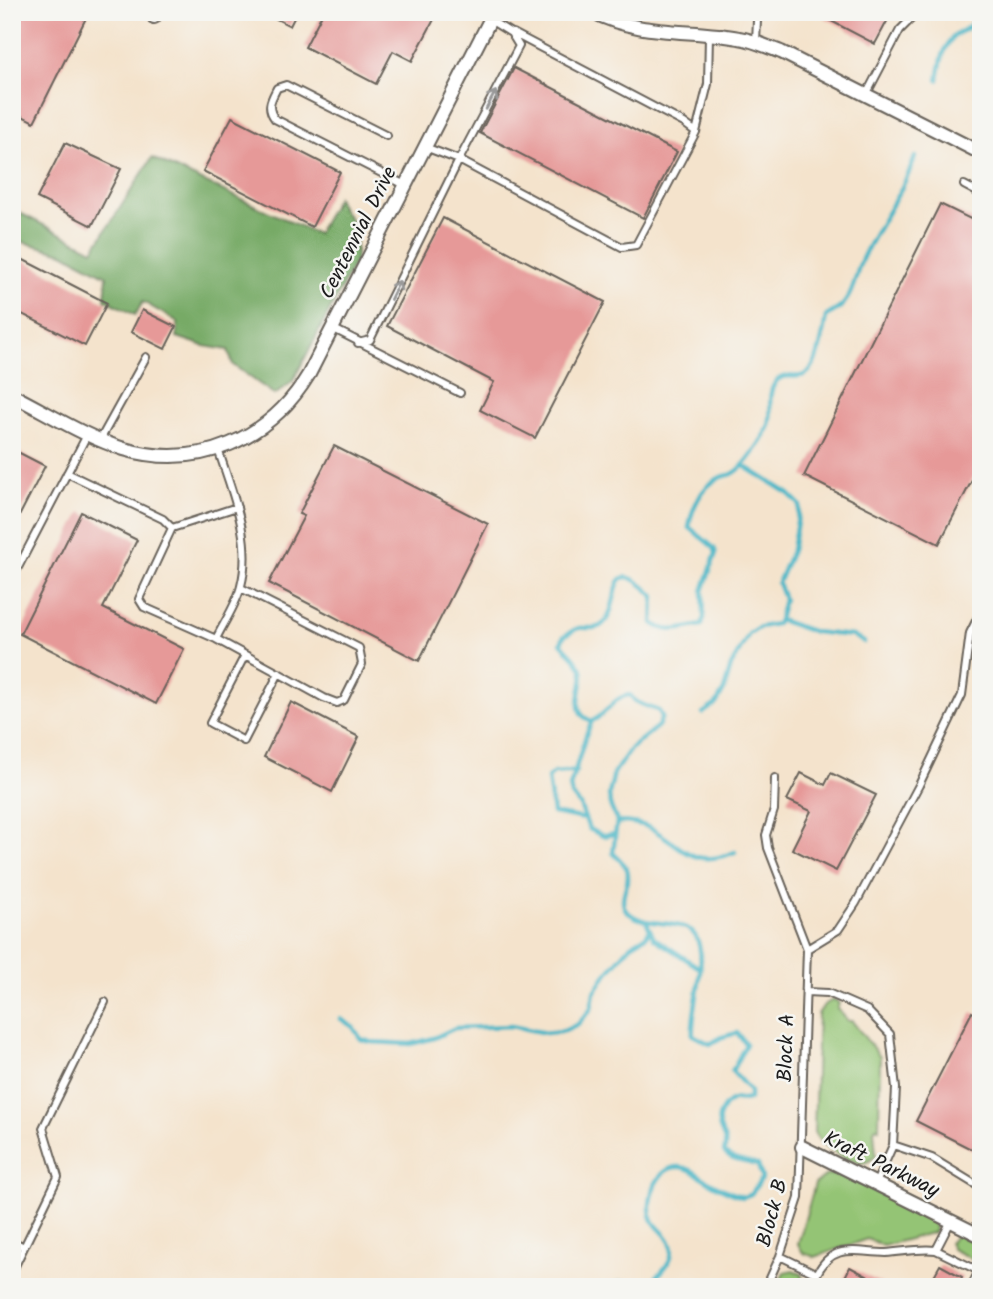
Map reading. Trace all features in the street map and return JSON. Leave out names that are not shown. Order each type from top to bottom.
[{"type":"street","points":[[593,12],[632,27],[756,42],[981,153]]},
{"type":"street","name":"Centennial Drive","points":[[12,395],[100,440],[124,449],[155,455],[187,456],[223,447],[258,430],[282,410],[302,386],[492,16]]},
{"type":"street","name":"Kraft Parkway","points":[[802,1147],[981,1236]]},
{"type":"lane","points":[[756,42],[760,12]]},
{"type":"lane","points":[[866,95],[900,30],[918,12]]},
{"type":"lane","points":[[492,16],[512,33],[684,122],[696,132]]},
{"type":"lane","points":[[358,343],[370,340],[519,46],[512,33]]},
{"type":"lane","points":[[425,147],[459,160],[622,247],[636,245],[696,132],[708,84],[709,35]]},
{"type":"lane","points":[[387,136],[286,85],[277,89],[269,105],[275,119],[405,185]]},
{"type":"lane","points":[[964,185],[981,194]]},
{"type":"lane","points":[[332,328],[460,393]]},
{"type":"lane","points":[[100,440],[146,357]]},
{"type":"lane","points":[[12,579],[88,433]]},
{"type":"lane","points":[[216,639],[241,588],[244,567],[241,518],[223,447]]},
{"type":"lane","points":[[67,473],[163,519],[172,528]]},
{"type":"lane","points":[[237,507],[172,528],[139,599],[144,607],[216,639],[324,698],[337,703],[344,700],[362,664],[359,648],[241,588]]},
{"type":"lane","points":[[775,778],[774,810],[766,835],[768,848],[807,949],[838,930],[856,903],[919,785],[962,695],[970,633],[981,611]]},
{"type":"lane","points":[[245,655],[210,723],[244,741],[279,673]]},
{"type":"lane","name":"Block A","points":[[802,1147],[807,949]]},
{"type":"lane","points":[[806,992],[828,993],[867,1010],[890,1034],[896,1088],[893,1144],[876,1183]]},
{"type":"lane","points":[[12,1272],[58,1177],[43,1128],[105,1002]]},
{"type":"lane","points":[[893,1144],[932,1158],[981,1188]]},
{"type":"lane","name":"Block B","points":[[766,1287],[780,1256],[799,1198],[802,1147]]},
{"type":"lane","points":[[936,1250],[951,1221]]},
{"type":"lane","points":[[12,1241],[24,1247]]},
{"type":"lane","points":[[815,1287],[814,1282],[824,1261],[838,1254],[853,1250],[884,1253],[908,1249],[936,1250],[979,1271],[971,1287]]},
{"type":"lane","points":[[780,1256],[817,1274]]},
{"type":"green space","points":[[152,158],[317,234],[337,197],[342,209],[356,226],[356,260],[293,381],[275,395],[233,365],[228,350],[177,337],[178,322],[143,302],[135,315],[105,299],[107,276],[63,253],[12,239],[12,209],[93,250]]},
{"type":"green space","points":[[833,1000],[837,1001],[837,1008],[848,1021],[852,1021],[880,1057],[879,1128],[874,1130],[876,1156],[860,1163],[827,1147],[814,1132],[818,1014],[824,1005]]},
{"type":"green space","points":[[832,1174],[844,1176],[930,1219],[935,1232],[883,1246],[867,1239],[815,1257],[803,1253],[798,1244],[815,1184]]},
{"type":"green space","points":[[957,1235],[981,1245],[981,1264],[952,1249],[949,1243]]},
{"type":"green space","points":[[793,1270],[802,1274],[805,1287],[778,1287],[784,1272]]},
{"type":"building","points":[[12,12],[89,12],[34,122],[12,111]]},
{"type":"building","points":[[263,12],[297,12],[290,26]]},
{"type":"building","points":[[323,12],[438,12],[412,61],[393,51],[376,84],[305,47]]},
{"type":"building","points":[[814,12],[892,12],[875,44]]},
{"type":"building","points":[[514,68],[677,152],[643,218],[480,133]]},
{"type":"building","points":[[232,117],[340,172],[312,227],[203,171]]},
{"type":"building","points":[[65,143],[121,169],[92,226],[37,198]]},
{"type":"building","points":[[940,204],[981,224],[981,463],[939,544],[804,476]]},
{"type":"building","points":[[443,218],[605,302],[535,438],[480,410],[494,382],[387,326]]},
{"type":"building","points":[[12,254],[107,303],[85,346],[12,309]]},
{"type":"building","points":[[142,310],[176,327],[165,349],[131,332]]},
{"type":"building","points":[[334,446],[488,524],[419,661],[269,583],[304,516],[299,514]]},
{"type":"building","points":[[12,449],[45,466],[12,530]]},
{"type":"building","points":[[81,512],[137,540],[103,608],[184,649],[156,704],[20,634]]},
{"type":"building","points":[[291,702],[359,737],[332,792],[264,757]]},
{"type":"building","points":[[801,773],[825,785],[831,773],[876,795],[836,871],[792,849],[811,811],[787,800]]},
{"type":"building","points":[[972,1012],[981,1017],[981,1154],[916,1121]]},
{"type":"building","points":[[940,1265],[962,1277],[957,1287],[928,1287]]},
{"type":"building","points":[[850,1267],[887,1287],[840,1287]]},
{"type":"waterway","points":[[938,80],[947,45],[972,24],[976,12]]},
{"type":"waterway","points":[[640,1287],[660,1273],[670,1260],[672,1252],[667,1237],[654,1222],[650,1209],[655,1184],[665,1171],[680,1167],[688,1169],[716,1186],[743,1197],[751,1194],[762,1178],[758,1165],[735,1159],[724,1152],[725,1140],[719,1124],[720,1113],[727,1104],[735,1099],[750,1099],[750,1091],[732,1071],[746,1044],[737,1033],[710,1044],[693,1035],[701,965],[697,940],[685,927],[640,919],[632,916],[624,905],[628,874],[613,853],[617,821],[610,805],[609,794],[614,773],[631,748],[658,726],[662,717],[659,711],[636,702],[630,695],[614,702],[592,721],[585,717],[579,706],[582,670],[561,643],[564,636],[575,629],[595,628],[604,623],[618,585],[622,579],[628,577],[654,596],[653,623],[658,627],[676,630],[702,625],[703,591],[716,553],[714,548],[689,527],[695,506],[707,487],[719,478],[732,474],[748,460],[765,435],[775,383],[785,377],[804,375],[813,366],[820,349],[826,316],[841,307],[850,294],[862,259],[904,183],[915,157]]},
{"type":"waterway","points":[[703,713],[716,704],[724,690],[731,666],[749,634],[760,627],[776,624],[779,620],[784,599],[778,583],[792,550],[800,505],[789,494],[743,465]]},
{"type":"waterway","points":[[779,620],[814,632],[853,636],[864,642]]},
{"type":"waterway","points":[[592,721],[570,787],[589,829],[603,836],[615,834]]},
{"type":"waterway","points":[[576,771],[554,773],[548,778],[553,813],[585,819]]},
{"type":"waterway","points":[[617,822],[646,826],[698,857],[720,857],[735,852]]},
{"type":"waterway","points":[[646,921],[654,938],[698,967]]},
{"type":"waterway","points":[[341,1019],[353,1027],[361,1039],[371,1042],[411,1044],[434,1038],[455,1028],[511,1026],[546,1033],[564,1031],[578,1024],[591,1009],[594,993],[605,976],[631,945],[646,936],[649,931]]},
{"type":"waterway","points":[[609,1287],[621,1282],[638,1287]]}]
